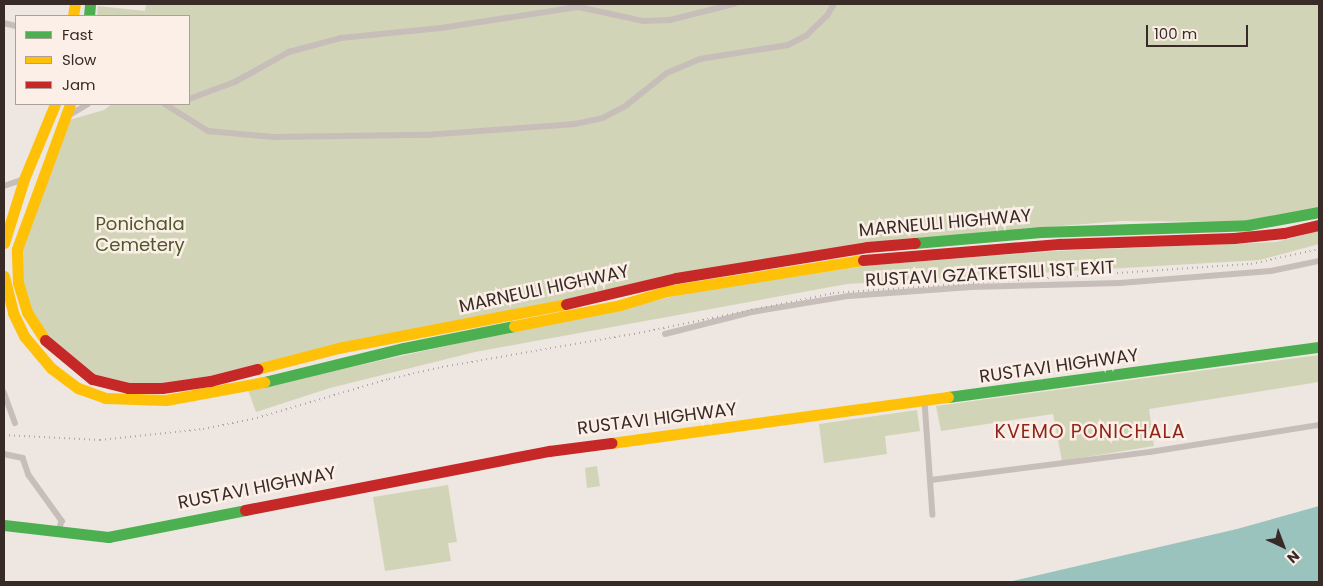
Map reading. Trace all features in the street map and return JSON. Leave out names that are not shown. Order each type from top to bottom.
[{"type":"highway","points":[[4,243],[24,179],[55,105]]},
{"type":"highway","name":"MARNEULI HIGHWAY","points":[[70,105],[37,185],[17,249],[18,284],[27,312],[39,334],[70,365],[105,383],[162,388],[210,381],[338,348],[610,296],[676,278],[867,247],[1041,232],[1248,225],[1319,212]]},
{"type":"highway","name":"MARNEULI HIGHWAY","points":[[4,276],[5,288],[24,336],[42,359],[78,388],[105,398],[133,401],[188,398],[342,361],[620,305],[668,291],[864,260],[1059,244],[1234,238],[1319,225]]},
{"type":"highway","name":"RUSTAVI HIGHWAY","points":[[4,525],[59,533],[108,537],[503,458],[1319,347]]},
{"type":"highway","points":[[338,348],[342,361]]},
{"type":"highway","points":[[322,352],[326,365]]},
{"type":"street","points":[[190,99],[235,82],[289,52],[341,38],[441,28],[578,7],[643,21],[670,20],[734,4]]},
{"type":"street","points":[[167,105],[208,131],[274,137],[426,135],[575,124],[603,118],[627,105],[667,73],[700,60],[788,45],[806,36],[834,4]]},
{"type":"street","points":[[65,119],[86,105]]},
{"type":"street","points":[[4,186],[24,179]]},
{"type":"street","name":"RUSTAVI GZATKETSILI 1ST EXIT","points":[[665,334],[752,312],[849,296],[971,288],[1120,283],[1271,271],[1319,261]]},
{"type":"street","points":[[4,392],[15,423]]},
{"type":"street","points":[[925,402],[933,515]]},
{"type":"street","points":[[931,480],[1150,452],[1319,425]]},
{"type":"street","points":[[4,454],[23,458],[29,475],[62,521],[59,533]]},
{"type":"green space","name":"Ponichala Cemetery","points":[[146,4],[1319,4],[1319,208],[1238,222],[1121,221],[895,240],[616,291],[193,382],[159,386],[107,381],[83,370],[43,337],[20,285],[23,234],[69,120],[104,110],[111,105],[190,105],[190,15],[97,15],[98,6],[145,11]]},
{"type":"green space","points":[[1319,231],[1319,244],[1260,260],[847,284],[475,352],[330,388],[256,412],[248,390],[527,328],[600,315],[686,293],[873,265],[1054,251],[1276,242]]},
{"type":"green space","points":[[1319,355],[1319,382],[1149,409],[1154,446],[1062,461],[1053,414],[941,431],[936,406]]},
{"type":"green space","points":[[917,410],[920,431],[885,436],[887,454],[824,463],[819,424]]},
{"type":"green space","points":[[597,466],[600,486],[587,488],[585,468]]},
{"type":"green space","points":[[448,485],[457,542],[448,543],[451,561],[385,571],[373,497]]},
{"type":"water","points":[[1319,506],[1319,582],[1008,582],[1237,529]]},
{"type":"railway","points":[[4,435],[100,440],[203,429],[257,418],[389,379],[442,367],[634,334],[833,293],[1251,264],[1319,249]]},
{"type":"traffic: fast","points":[[89,15],[90,4]]},
{"type":"traffic: fast","points":[[915,243],[1041,232],[1248,225],[1319,212]]},
{"type":"traffic: fast","points":[[264,382],[404,348],[514,326]]},
{"type":"traffic: fast","points":[[948,397],[1319,347]]},
{"type":"traffic: fast","points":[[4,525],[108,537],[245,510]]},
{"type":"traffic: slow","points":[[73,15],[75,4]]},
{"type":"traffic: slow","points":[[4,243],[24,179],[55,105]]},
{"type":"traffic: slow","points":[[45,340],[27,312],[18,283],[17,249],[70,105]]},
{"type":"traffic: slow","points":[[514,326],[620,305],[667,291],[863,260]]},
{"type":"traffic: slow","points":[[4,276],[13,313],[24,336],[51,368],[78,388],[105,398],[166,400],[264,382]]},
{"type":"traffic: slow","points":[[257,369],[338,348],[566,304]]},
{"type":"traffic: slow","points":[[611,443],[948,397]]},
{"type":"traffic: jam","points":[[863,260],[1059,244],[1234,238],[1284,233],[1319,225]]},
{"type":"traffic: jam","points":[[566,304],[676,278],[867,247],[915,243]]},
{"type":"traffic: jam","points":[[45,340],[92,379],[128,388],[162,388],[210,381],[257,369]]},
{"type":"traffic: jam","points":[[245,510],[549,451],[611,443]]},
{"type":"district","name":"KVEMO PONICHALA","points":[[1090,432]]}]
